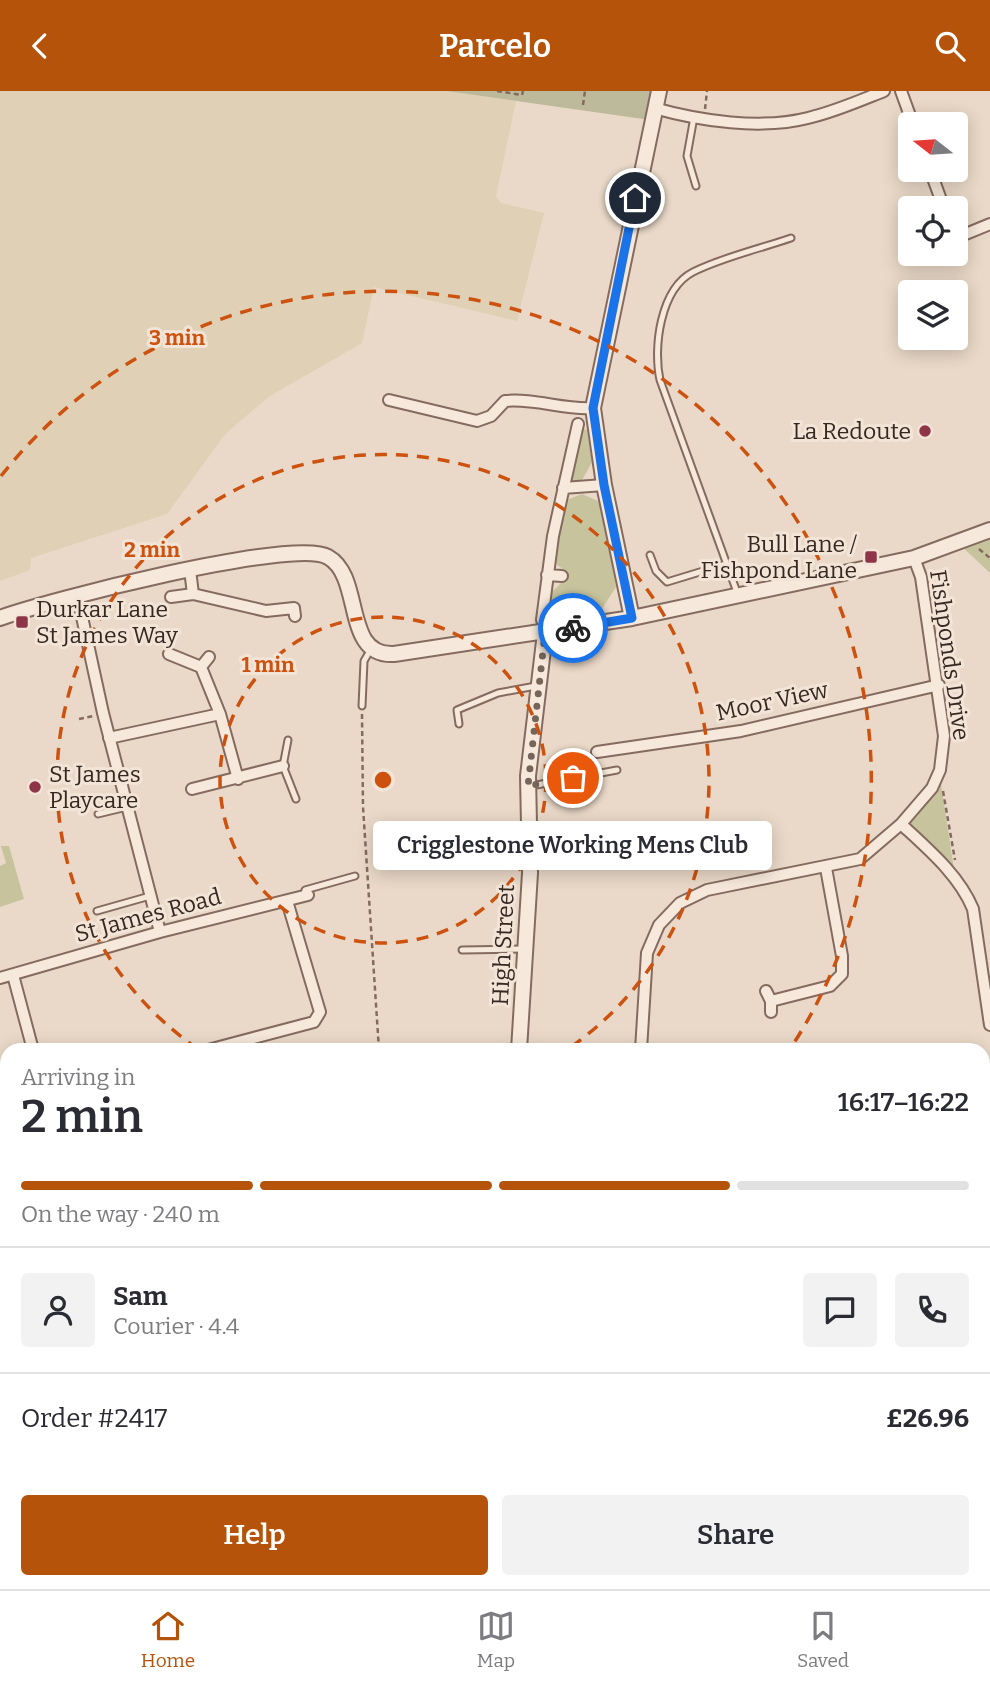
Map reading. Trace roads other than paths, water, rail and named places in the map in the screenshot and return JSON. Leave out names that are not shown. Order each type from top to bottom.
[{"type":"street","points":[[632,618],[604,485],[593,408],[659,91]]},
{"type":"street","points":[[654,108],[699,117],[779,122],[806,119],[884,91]]},
{"type":"street","points":[[901,91],[909,112]]},
{"type":"street","points":[[968,233],[990,224]]},
{"type":"street","points":[[437,412],[440,398]]},
{"type":"street","points":[[389,400],[477,421],[491,416],[506,401],[521,400],[571,410],[593,408]]},
{"type":"street","points":[[544,627],[547,575],[578,423]]},
{"type":"street","points":[[563,488],[604,485]]},
{"type":"street","points":[[0,618],[77,594],[294,552],[329,557],[342,571],[360,632],[371,649],[394,654],[544,627],[632,618],[914,558],[990,530]]},
{"type":"street","name":"Fishponds Drive","points":[[641,1043],[647,953],[655,932],[680,903],[707,890],[860,859],[901,824],[932,788],[940,770],[944,736],[939,685],[921,577],[914,558]]},
{"type":"street","points":[[190,570],[193,594]]},
{"type":"street","points":[[547,575],[562,576]]},
{"type":"street","points":[[77,594],[109,738],[160,932]]},
{"type":"street","points":[[171,597],[193,594],[266,611],[294,608],[295,616]]},
{"type":"street","name":"High Street","points":[[520,1043],[527,949],[530,854],[528,786],[544,627]]},
{"type":"street","points":[[169,654],[201,667],[220,714],[238,779]]},
{"type":"street","points":[[201,667],[209,657]]},
{"type":"street","name":"Moor View","points":[[597,752],[741,731],[939,685]]},
{"type":"street","points":[[109,738],[220,714]]},
{"type":"street","points":[[609,737],[613,750]]},
{"type":"street","points":[[192,789],[283,766]]},
{"type":"street","points":[[901,824],[958,883],[973,909],[990,1025]]},
{"type":"street","points":[[769,1001],[830,986],[842,974],[842,956],[826,868]]},
{"type":"street","name":"St James Road","points":[[0,978],[160,932],[305,896]]},
{"type":"street","points":[[234,1043],[313,1022],[320,1012],[288,901]]},
{"type":"street","points":[[13,975],[31,1043]]},
{"type":"lane","points":[[696,186],[687,156],[699,117]]},
{"type":"lane","points":[[739,595],[660,380],[656,341],[677,286],[691,273],[791,238]]},
{"type":"lane","points":[[650,555],[656,571],[667,582],[726,564]]},
{"type":"lane","points":[[362,706],[364,661],[371,649]]},
{"type":"lane","points":[[459,724],[457,710],[498,693],[540,686]]},
{"type":"lane","points":[[288,740],[283,766],[296,799]]},
{"type":"lane","points":[[528,786],[617,770]]},
{"type":"lane","points":[[99,814],[127,807]]},
{"type":"lane","points":[[530,854],[579,852],[630,839]]},
{"type":"lane","points":[[305,896],[305,890],[355,876]]},
{"type":"lane","points":[[97,911],[150,896]]},
{"type":"lane","points":[[462,950],[527,949]]},
{"type":"place","name":"La Redoute","points":[[925,431]]},
{"type":"place","name":"Bull Lane / Fishpond Lane","points":[[871,557]]},
{"type":"place","name":"Durkar Lane St James Way","points":[[22,622]]},
{"type":"place","name":"Crigglestone Working Mens Club","points":[[573,778]]},
{"type":"place","name":"St James Playcare","points":[[35,787]]}]
